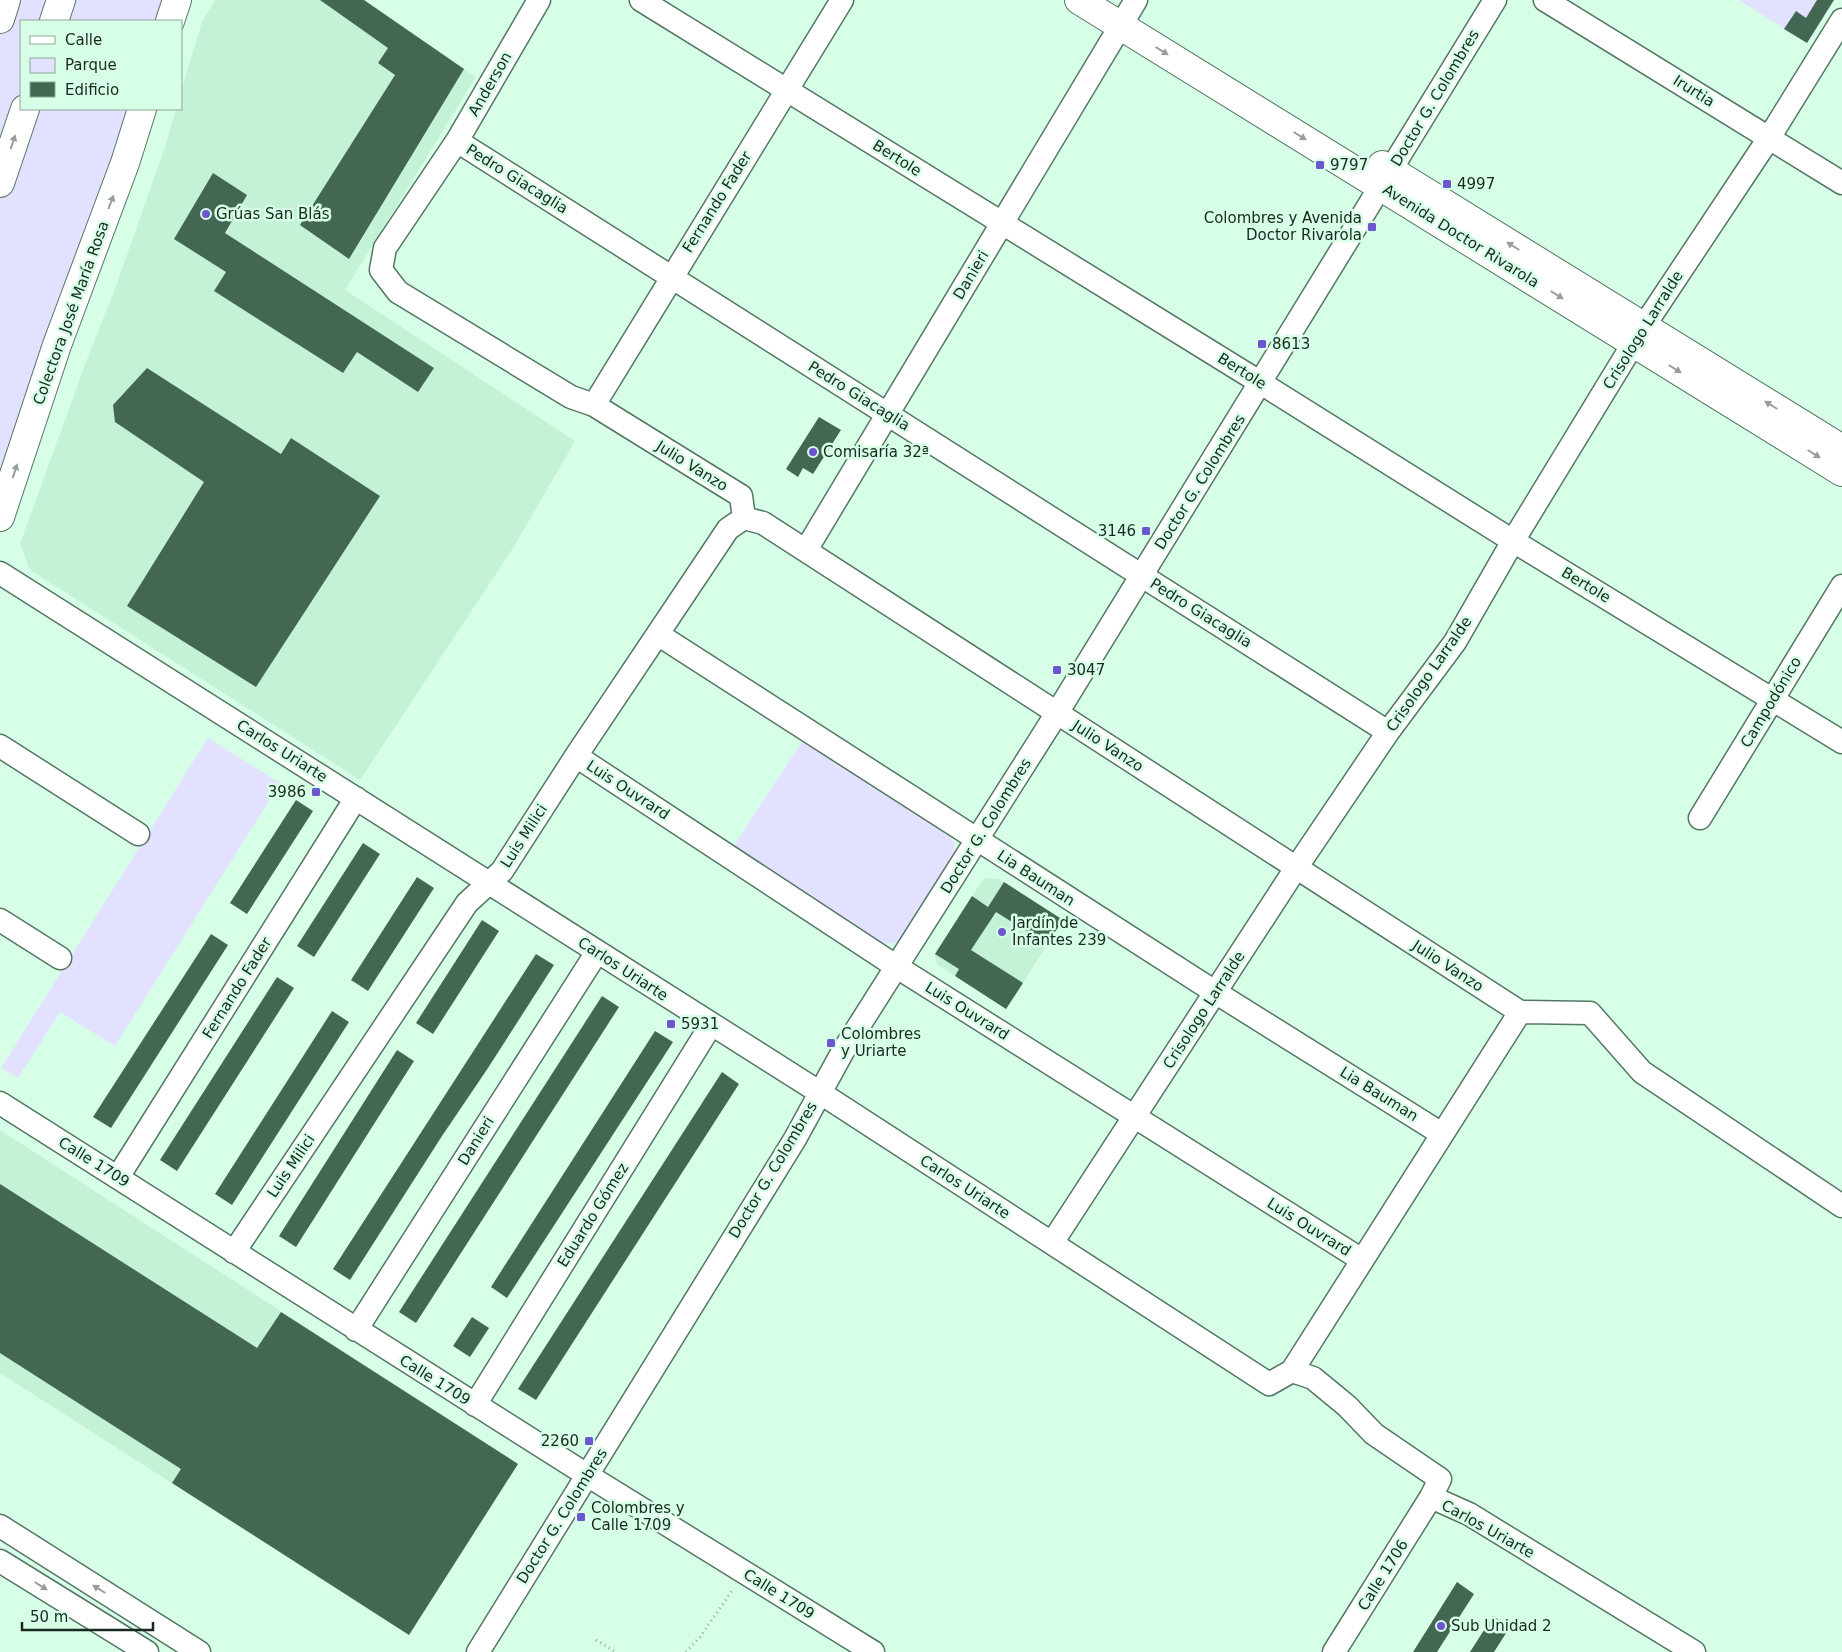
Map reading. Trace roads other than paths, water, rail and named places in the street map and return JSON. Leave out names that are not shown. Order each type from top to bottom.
[{"type":"main road","points":[[0,19],[6,0]]},
{"type":"main road","points":[[54,20],[61,0]]},
{"type":"main road","points":[[170,20],[177,0]]},
{"type":"main road","name":"Avenida Doctor Rivarola","points":[[1079,0],[1125,9],[1386,179],[1639,335],[1842,449]]},
{"type":"main road","points":[[0,183],[25,110]]},
{"type":"main road","name":"Colectora José María Rosa","points":[[0,517],[57,345],[126,163],[142,110]]},
{"type":"main road","name":"Avenida Doctor Rivarola","points":[[1639,335],[1842,472]]},
{"type":"street","name":"Anderson","points":[[381,270],[385,248],[457,140],[539,0]]},
{"type":"street","name":"Bertole","points":[[641,0],[1513,541],[1842,742]]},
{"type":"street","name":"Fernando Fader","points":[[594,405],[842,0]]},
{"type":"street","name":"Doctor G. Colombres","points":[[478,1652],[795,1138],[819,1092],[1057,713],[1495,0]]},
{"type":"street","name":"Irurtia","points":[[1545,0],[1842,183]]},
{"type":"street","name":"Danieri","points":[[806,550],[1002,223],[1125,9]]},
{"type":"street","name":"Crisologo Larralde","points":[[1052,1243],[1296,868],[1388,732],[1455,642],[1513,541],[1639,335],[1769,138],[1842,20]]},
{"type":"street","name":"Pedro Giacaglia","points":[[457,140],[1388,732]]},
{"type":"street","name":"Julio Vanzo","points":[[381,270],[398,292],[571,397],[594,405],[741,496],[744,518],[763,523],[806,550],[1520,1012]]},
{"type":"street","name":"Luis Milici","points":[[234,1252],[467,902],[502,871],[576,756],[659,635],[728,529],[744,518]]},
{"type":"street","name":"Carlos Uriarte","points":[[0,574],[819,1092],[1269,1384],[1292,1371],[1313,1378],[1347,1406],[1374,1434],[1440,1479],[1431,1498],[1469,1514],[1694,1652]]},
{"type":"street","name":"Campodónico","points":[[1700,818],[1842,586]]},
{"type":"street","name":"Lia Bauman","points":[[659,635],[1215,992],[1442,1134]]},
{"type":"street","points":[[0,746],[138,834]]},
{"type":"street","name":"Luis Ouvrard","points":[[576,756],[896,967],[1362,1260]]},
{"type":"street","name":"Fernando Fader","points":[[118,1177],[356,798]]},
{"type":"street","points":[[0,920],[60,958]]},
{"type":"street","name":"Danieri","points":[[356,1330],[597,952]]},
{"type":"street","points":[[1292,1371],[1520,1012],[1590,1013],[1642,1072],[1842,1206]]},
{"type":"street","name":"Eduardo Gómez","points":[[476,1405],[711,1025]]},
{"type":"street","name":"Calle 1709","points":[[0,1104],[118,1177],[356,1330],[873,1652]]},
{"type":"street","name":"Calle 1706","points":[[1334,1652],[1431,1498]]},
{"type":"street","points":[[0,1526],[199,1652]]},
{"type":"street","points":[[0,1561],[147,1652]]},
{"type":"place","name":"9797","points":[[1320,165]]},
{"type":"place","name":"4997","points":[[1447,184]]},
{"type":"place","name":"Grúas San Blás","points":[[206,214]]},
{"type":"place","name":"Colombres y Avenida Doctor Rivarola","points":[[1372,227]]},
{"type":"place","name":"8613","points":[[1262,344]]},
{"type":"place","name":"Comisaría 32ª","points":[[813,452]]},
{"type":"place","name":"3146","points":[[1146,531]]},
{"type":"place","name":"3047","points":[[1057,670]]},
{"type":"place","name":"3986","points":[[316,792]]},
{"type":"place","name":"Jardín de Infantes 239","points":[[1002,932]]},
{"type":"place","name":"5931","points":[[671,1024]]},
{"type":"place","name":"Colombres y Uriarte","points":[[831,1043]]},
{"type":"place","name":"2260","points":[[589,1441]]},
{"type":"place","name":"Colombres y Calle 1709","points":[[581,1517]]},
{"type":"place","name":"Sub Unidad 2","points":[[1441,1626]]}]
